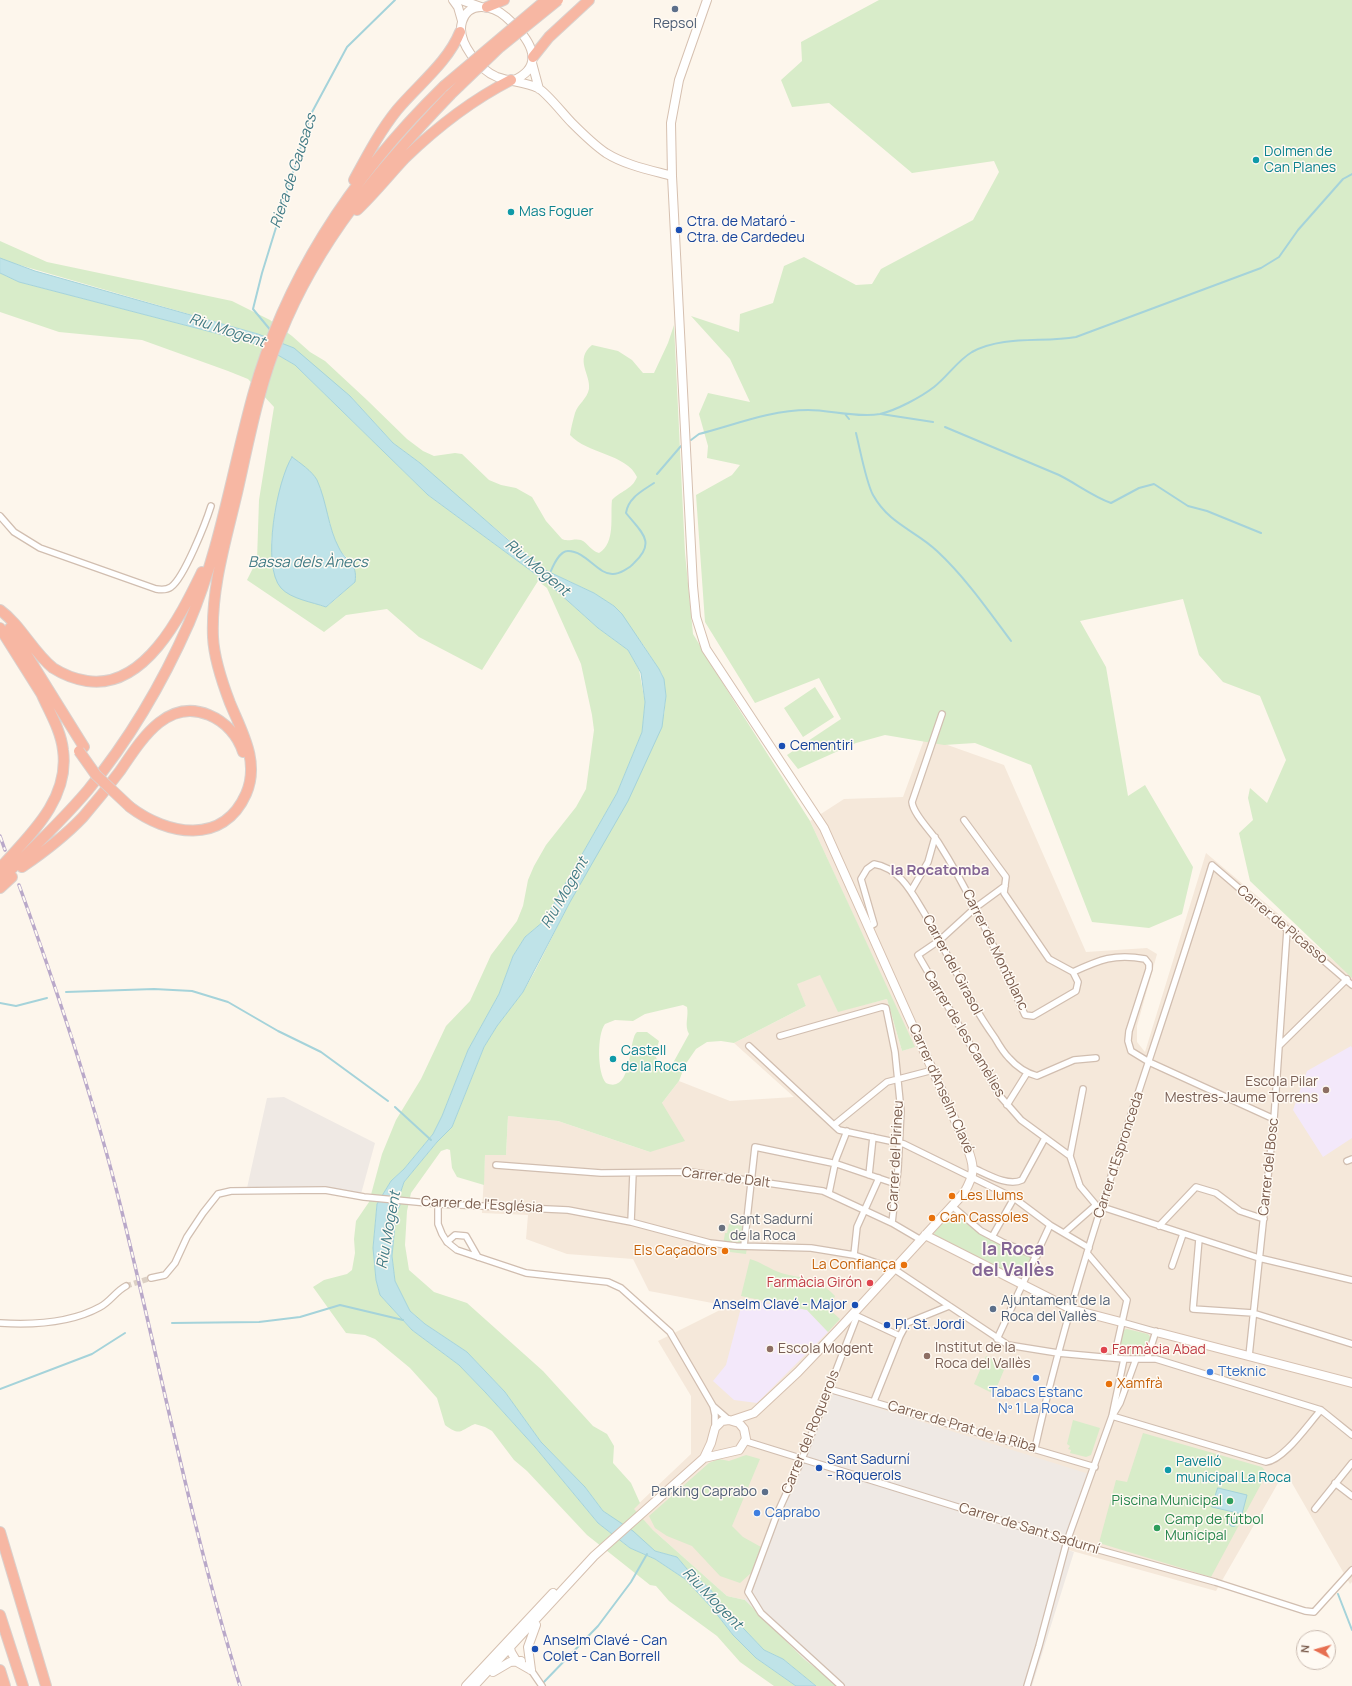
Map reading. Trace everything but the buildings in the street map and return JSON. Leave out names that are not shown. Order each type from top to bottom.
[{"type":"highway","points":[[484,7],[504,0]]},
{"type":"highway","points":[[331,229],[447,90],[546,0]]},
{"type":"highway","points":[[447,90],[558,0]]},
{"type":"highway","points":[[533,60],[550,37],[589,0]]},
{"type":"highway","points":[[0,888],[94,793],[116,765],[156,703],[175,669],[195,626],[210,586],[228,518],[256,397],[291,301],[313,266],[383,129],[401,106],[452,50],[460,32]]},
{"type":"highway","points":[[331,229],[360,207],[406,158],[448,120],[481,96],[513,80]]},
{"type":"highway","points":[[0,610],[9,617],[42,658],[64,674],[74,679],[93,682],[120,678],[136,668],[150,655],[178,618],[228,518]]},
{"type":"highway","points":[[0,628],[42,695],[81,749],[131,804],[154,822],[168,828],[182,831],[198,831],[215,826],[238,807],[247,791],[251,772],[250,753],[226,690],[216,659],[213,640],[215,595],[228,518]]},
{"type":"highway","points":[[0,880],[50,832],[89,788],[118,750],[148,703],[178,646],[196,606],[228,518]]},
{"type":"highway","points":[[0,610],[81,749]]},
{"type":"highway","points":[[0,868],[42,821],[55,798],[61,782],[63,750],[59,733],[42,695]]},
{"type":"highway","points":[[22,867],[54,845],[84,816],[146,735],[164,719],[182,712],[206,714],[223,723],[237,738],[244,760],[242,784],[234,802],[219,816],[202,823],[177,823],[162,819],[131,804]]},
{"type":"highway","points":[[0,1532],[46,1686]]},
{"type":"highway","points":[[0,1615],[23,1686]]},
{"type":"highway","points":[[28,1625],[52,1686]]},
{"type":"highway","points":[[0,1670],[5,1686]]},
{"type":"street","points":[[453,0],[458,6],[462,21]]},
{"type":"street","points":[[461,0],[484,7],[505,16],[517,28],[527,41],[533,60],[539,89]]},
{"type":"street","name":"Carrer d'Anselm Clavé","points":[[707,0],[679,80],[671,123],[672,176],[693,586],[698,627],[706,649],[824,828],[933,1070],[972,1161],[973,1168],[964,1193],[894,1269],[855,1315],[798,1372],[754,1413]]},
{"type":"street","points":[[484,7],[468,11],[462,21],[460,32],[467,47],[477,62],[496,77],[513,80],[539,89],[572,123],[607,153],[646,169],[672,176]]},
{"type":"street","points":[[513,80],[526,75],[533,60]]},
{"type":"street","points":[[0,516],[14,532],[40,548],[156,589],[164,590],[174,584],[188,561],[205,524],[211,506]]},
{"type":"street","name":"Carrer de Montblanc","points":[[942,714],[912,802],[913,808],[935,837],[958,874],[1024,1015],[1033,1016],[1076,991],[1078,982],[1073,972]]},
{"type":"street","points":[[964,820],[1006,877],[1004,893],[1049,959],[1073,972],[1103,958],[1120,956],[1145,959],[1149,964],[1149,969],[1129,1031],[1128,1041],[1131,1051],[1149,1062],[1274,1119]]},
{"type":"street","points":[[911,890],[928,862],[935,837]]},
{"type":"street","name":"Carrer del Girasol","points":[[869,927],[874,924],[861,879],[867,869],[874,864],[885,866],[896,874],[911,890],[940,940],[980,1018],[1009,1058],[1027,1073]]},
{"type":"street","name":"Carrer de Picasso","points":[[1212,865],[1287,930],[1347,979],[1352,985]]},
{"type":"street","name":"Carrer d'Espronceda","points":[[1035,1448],[1058,1353],[1088,1251],[1099,1206],[1149,1062],[1212,865]]},
{"type":"street","name":"Carrer de les Camèlies","points":[[1005,886],[975,908],[940,940],[918,955],[1000,1096],[1021,1120],[1070,1156]]},
{"type":"street","name":"Carrer del Bosc","points":[[1249,1356],[1274,1119],[1287,930]]},
{"type":"street","points":[[1280,1045],[1347,979]]},
{"type":"street","name":"Carrer del Pirineu","points":[[780,1036],[882,1007],[886,1008],[895,1052],[901,1111],[892,1224]]},
{"type":"street","points":[[749,1046],[839,1130],[904,1144],[1014,1198],[1088,1251],[1127,1300],[1114,1358]]},
{"type":"street","points":[[1007,1105],[1027,1073],[1037,1076],[1074,1060],[1096,1058]]},
{"type":"street","points":[[834,1125],[888,1082],[933,1070]]},
{"type":"street","points":[[1083,1089],[1070,1156],[1080,1186],[1099,1206],[1259,1258],[1352,1280]]},
{"type":"street","points":[[829,1193],[837,1164],[836,1159],[846,1132]]},
{"type":"street","points":[[869,1175],[873,1138]]},
{"type":"street","points":[[973,1168],[1006,1181],[1016,1183],[1022,1180],[1045,1138]]},
{"type":"street","points":[[744,1246],[755,1147],[837,1164],[896,1184]]},
{"type":"street","name":"Carrer de Dalt","points":[[496,1165],[601,1173],[691,1172],[829,1193],[892,1224],[923,1237]]},
{"type":"street","points":[[631,1222],[633,1173]]},
{"type":"street","points":[[854,1254],[857,1227],[880,1178]]},
{"type":"street","points":[[1159,1226],[1196,1187],[1216,1192],[1240,1211],[1264,1219]]},
{"type":"street","name":"Carrer de l'Església","points":[[151,1278],[165,1275],[170,1269],[194,1226],[218,1194],[225,1192],[241,1190],[325,1190],[438,1204],[568,1210],[631,1222],[710,1243],[736,1246],[811,1248],[854,1254],[894,1269],[997,1339],[1008,1344],[1058,1353],[1124,1359],[1156,1359],[1321,1410]]},
{"type":"street","points":[[992,1237],[1014,1198]]},
{"type":"street","points":[[438,1204],[438,1224],[442,1234],[447,1242],[457,1250],[526,1273],[608,1282],[617,1286],[670,1332],[713,1406],[731,1420],[742,1426],[745,1432]]},
{"type":"street","points":[[952,1206],[981,1231],[1037,1256]]},
{"type":"street","points":[[1064,1233],[1099,1206]]},
{"type":"street","points":[[997,1339],[1037,1256],[1050,1225]]},
{"type":"street","points":[[1172,1266],[1183,1234]]},
{"type":"street","points":[[447,1242],[455,1235],[466,1236],[478,1257]]},
{"type":"street","points":[[923,1237],[1071,1309],[1352,1383]]},
{"type":"street","points":[[1199,1239],[1193,1309],[1253,1313],[1352,1344]]},
{"type":"street","points":[[0,1323],[50,1321],[78,1316],[102,1306],[126,1286]]},
{"type":"street","points":[[874,1401],[900,1336],[907,1323],[949,1306]]},
{"type":"street","points":[[855,1315],[900,1336]]},
{"type":"street","name":"Carrer del Roquerols","points":[[841,1686],[761,1613],[748,1592],[777,1514],[802,1459],[855,1315]]},
{"type":"street","points":[[1147,1359],[1158,1332]]},
{"type":"street","points":[[1027,1686],[1067,1541],[1095,1467],[1112,1416],[1124,1359]]},
{"type":"street","points":[[1112,1416],[1120,1403],[1136,1359]]},
{"type":"street","name":"Carrer de Prat de la Riba","points":[[829,1389],[1035,1448],[1095,1467]]},
{"type":"street","points":[[475,1686],[594,1556],[704,1458],[713,1438],[715,1428],[713,1406]]},
{"type":"street","points":[[1112,1416],[1266,1462],[1273,1461],[1283,1452],[1321,1410],[1352,1435]]},
{"type":"street","points":[[715,1428],[722,1421],[731,1420],[754,1413]]},
{"type":"street","points":[[713,1438],[717,1448],[731,1453],[739,1450],[745,1441],[745,1432],[754,1413]]},
{"type":"street","name":"Carrer de Sant Sadurní","points":[[745,1441],[1067,1541],[1215,1582],[1306,1611],[1314,1612],[1352,1570]]},
{"type":"street","points":[[704,1458],[726,1452]]},
{"type":"street","points":[[1314,1509],[1352,1463]]},
{"type":"street","points":[[1335,1483],[1352,1496]]},
{"type":"street","points":[[466,1686],[547,1599],[587,1560],[594,1556]]},
{"type":"street","points":[[531,1670],[518,1662],[511,1652],[511,1647],[509,1644],[539,1611],[547,1599]]},
{"type":"street","points":[[540,1683],[531,1670],[528,1647],[532,1630],[545,1610]]},
{"type":"street","points":[[484,1667],[491,1664],[506,1649],[520,1644],[528,1647]]},
{"type":"street","points":[[475,1686],[502,1665],[510,1662],[524,1661],[528,1656]]},
{"type":"shaded area","points":[[925,737],[1004,765],[1086,952],[1147,948],[1157,954],[1137,1026],[1137,1042],[1145,1052],[1206,853],[1352,976],[1352,1582],[1350,1584],[1285,1471],[1216,1591],[1065,1549],[833,1394],[745,1600],[727,1596],[653,1530],[633,1509],[691,1454],[691,1396],[658,1341],[728,1306],[649,1291],[633,1259],[567,1254],[526,1239],[528,1215],[482,1213],[485,1155],[506,1155],[508,1116],[558,1121],[650,1152],[662,1103],[679,1081],[730,1101],[794,1097],[734,1043],[806,1006],[796,984],[820,974],[838,1011],[887,999],[902,1051],[914,1047],[810,821],[844,799],[903,797]]},
{"type":"shaded area","name":"Escola Pilar Mestres-Jaume Torrens","points":[[1351,1046],[1352,1138],[1323,1157],[1293,1110],[1307,1071]]},
{"type":"shaded area","points":[[284,1097],[375,1143],[361,1194],[326,1188],[247,1188],[267,1098]]},
{"type":"shaded area","name":"Escola Mogent","points":[[743,1300],[807,1310],[828,1332],[757,1403],[734,1400],[713,1381],[726,1365]]},
{"type":"shaded area","points":[[833,1394],[1089,1474],[1065,1549],[1074,1552],[1032,1686],[839,1686],[804,1659],[745,1600]]},
{"type":"green space","points":[[879,0],[1352,0],[1352,978],[1250,881],[1239,833],[1253,820],[1248,798],[1250,788],[1267,803],[1286,760],[1260,696],[1223,682],[1199,655],[1183,599],[1080,621],[1106,667],[1128,796],[1145,785],[1193,867],[1182,914],[1149,928],[1092,922],[1031,765],[975,743],[944,745],[885,735],[856,743],[798,769],[787,755],[841,719],[819,678],[755,703],[705,622],[696,495],[732,475],[740,465],[707,458],[708,446],[699,414],[708,393],[750,402],[730,359],[691,316],[739,332],[740,314],[773,303],[784,266],[804,257],[856,285],[872,284],[881,269],[973,220],[999,172],[994,161],[912,173],[829,103],[792,107],[781,80],[802,61],[801,42]]},
{"type":"green space","points":[[0,241],[47,262],[232,301],[270,320],[292,336],[310,352],[325,361],[407,439],[423,451],[434,456],[455,453],[462,454],[489,480],[501,485],[516,488],[532,497],[546,521],[562,539],[581,540],[594,551],[599,553],[608,543],[610,536],[612,500],[629,488],[637,477],[632,469],[625,463],[586,446],[570,435],[575,413],[589,389],[588,378],[584,367],[584,356],[592,345],[618,351],[632,360],[643,373],[654,373],[668,343],[674,325],[685,553],[693,634],[810,821],[915,1047],[902,1051],[887,999],[838,1012],[820,975],[797,984],[806,1006],[734,1043],[721,1041],[707,1042],[696,1049],[685,1065],[679,1081],[662,1103],[685,1141],[650,1152],[558,1121],[508,1116],[506,1155],[485,1155],[484,1185],[457,1177],[452,1168],[450,1150],[447,1149],[441,1151],[411,1193],[407,1211],[405,1245],[409,1270],[434,1292],[467,1303],[543,1371],[593,1426],[607,1434],[614,1446],[613,1463],[631,1483],[640,1503],[634,1509],[653,1530],[727,1596],[745,1600],[804,1659],[839,1686],[816,1686],[783,1659],[764,1650],[726,1610],[710,1589],[687,1569],[677,1557],[655,1551],[603,1511],[585,1487],[541,1442],[505,1392],[467,1352],[425,1324],[410,1311],[395,1281],[392,1256],[396,1214],[400,1205],[400,1194],[404,1182],[437,1142],[452,1127],[484,1047],[497,1026],[523,992],[535,971],[664,715],[666,696],[662,674],[644,646],[614,606],[594,593],[545,570],[453,493],[420,463],[393,443],[350,396],[258,334],[9,262],[0,258]],"holes":[[[683,1005],[687,1007],[687,1027],[689,1034],[673,1063],[668,1066],[658,1062],[655,1055],[659,1041],[647,1032],[637,1032],[634,1036],[625,1074],[621,1081],[615,1084],[606,1083],[601,1071],[599,1054],[599,1044],[602,1029],[605,1024],[615,1020],[633,1021],[645,1014]]]},
{"type":"green space","points":[[0,273],[19,282],[264,347],[295,365],[428,495],[549,584],[598,628],[628,650],[639,670],[645,702],[642,732],[617,793],[544,921],[525,937],[513,956],[499,994],[468,1050],[442,1116],[433,1134],[404,1169],[391,1181],[377,1204],[373,1248],[376,1280],[380,1295],[412,1330],[459,1365],[486,1393],[535,1447],[598,1523],[630,1548],[655,1559],[685,1579],[712,1608],[733,1635],[756,1658],[796,1686],[774,1686],[740,1662],[717,1636],[669,1601],[656,1586],[650,1585],[587,1535],[527,1471],[514,1460],[492,1431],[475,1424],[458,1432],[445,1425],[437,1398],[410,1368],[375,1339],[365,1335],[346,1333],[313,1287],[324,1280],[347,1274],[352,1270],[355,1253],[354,1239],[356,1221],[369,1202],[382,1154],[396,1120],[421,1079],[446,1026],[470,1001],[491,955],[517,921],[523,906],[528,880],[546,845],[576,807],[586,789],[594,730],[592,715],[581,664],[547,588],[538,581],[482,670],[419,637],[387,609],[346,615],[324,632],[247,580],[257,560],[259,500],[274,407],[248,379],[142,340],[59,332],[0,312]],"holes":[[[316,479],[335,541],[340,551],[350,561],[355,582],[326,607],[310,601],[271,543],[275,510],[281,489]]]},
{"type":"green space","points":[[815,687],[834,717],[803,737],[784,708]]},
{"type":"green space","points":[[955,1209],[981,1231],[1035,1257],[1022,1283],[936,1239],[934,1233]]},
{"type":"green space","points":[[729,1224],[750,1227],[746,1254],[722,1251],[725,1233],[727,1233]]},
{"type":"green space","points":[[750,1259],[776,1271],[820,1283],[835,1296],[829,1309],[840,1319],[828,1332],[807,1310],[741,1296]]},
{"type":"green space","points":[[1127,1329],[1148,1334],[1151,1338],[1147,1351],[1143,1355],[1119,1353],[1123,1330]]},
{"type":"green space","points":[[986,1356],[1006,1365],[994,1394],[974,1384]]},
{"type":"green space","points":[[1073,1420],[1100,1428],[1091,1455],[1086,1457],[1070,1453],[1071,1450],[1068,1449],[1070,1446],[1067,1444]]},
{"type":"green space","points":[[1143,1433],[1262,1467],[1267,1473],[1211,1577],[1099,1543],[1116,1480],[1127,1482]]},
{"type":"green space","points":[[746,1455],[760,1459],[732,1526],[743,1537],[761,1547],[751,1573],[740,1583],[720,1576],[692,1546],[667,1536],[655,1528],[649,1516],[709,1463],[719,1459],[729,1461]]},
{"type":"water","name":"Riu Mogent","points":[[0,258],[35,271],[258,334],[294,348],[350,396],[393,443],[420,463],[545,570],[594,593],[614,606],[622,614],[659,669],[664,679],[666,696],[662,727],[628,801],[570,902],[523,992],[497,1026],[484,1047],[452,1127],[437,1142],[404,1182],[400,1194],[400,1205],[396,1214],[392,1256],[395,1281],[410,1311],[425,1324],[467,1352],[505,1392],[541,1442],[585,1487],[603,1511],[633,1531],[655,1551],[677,1557],[687,1569],[710,1589],[726,1610],[764,1650],[783,1659],[816,1686],[796,1686],[756,1658],[733,1635],[712,1608],[685,1579],[655,1559],[630,1548],[598,1523],[535,1447],[486,1393],[459,1365],[412,1330],[380,1295],[376,1280],[373,1248],[377,1204],[391,1181],[404,1169],[433,1134],[442,1116],[468,1050],[499,994],[513,956],[525,937],[544,921],[617,793],[642,732],[645,702],[641,673],[628,650],[598,628],[549,584],[428,495],[295,365],[264,347],[246,341],[19,282],[0,273]]},
{"type":"water","name":"Bassa dels Ànecs","points":[[292,457],[309,470],[317,480],[335,540],[342,553],[355,570],[355,582],[326,607],[290,595],[281,588],[275,577],[272,561],[273,523],[281,484],[286,468]]},
{"type":"water","name":"Piscina Municipal","points":[[1218,1488],[1247,1495],[1242,1514],[1212,1507]]},
{"type":"water","points":[[1233,1517],[1238,1522],[1233,1527],[1228,1522]]},
{"type":"waterway","name":"Riera de Gausacs","points":[[272,332],[253,309],[262,273],[311,114],[347,47],[395,0]]},
{"type":"waterway","points":[[691,440],[699,434],[780,412],[817,410],[871,415],[894,410],[929,391],[957,364],[972,352],[984,347],[1010,341],[1063,339],[1076,337],[1261,268],[1279,257],[1298,230],[1343,179],[1352,174]]},
{"type":"waterway","points":[[845,414],[849,419]]},
{"type":"waterway","points":[[881,414],[933,422]]},
{"type":"waterway","points":[[945,427],[1059,475],[1097,497],[1111,503],[1139,488],[1154,484],[1188,506],[1207,511],[1261,533]]},
{"type":"waterway","points":[[856,433],[870,489],[880,505],[895,520],[929,544],[947,561],[976,594],[1011,641]]},
{"type":"waterway","points":[[657,474],[681,446]]},
{"type":"waterway","name":"Riu Mogent","points":[[550,573],[559,556],[568,551],[581,555],[602,571],[607,573],[618,573],[632,565],[641,556],[645,549],[646,543],[641,532],[626,513],[627,508],[636,495],[654,483]]},
{"type":"waterway","points":[[66,992],[154,989],[192,991],[228,1002],[278,1031],[321,1052],[388,1101]]},
{"type":"waterway","points":[[0,1003],[16,1006],[47,998]]},
{"type":"waterway","points":[[395,1107],[431,1140]]},
{"type":"waterway","points":[[172,1323],[259,1322],[300,1317],[340,1305],[403,1320]]},
{"type":"waterway","points":[[0,1389],[92,1354],[125,1333]]},
{"type":"waterway","points":[[542,1684],[598,1626],[631,1582],[647,1554]]},
{"type":"waterway","points":[[1338,1594],[1352,1630]]},
{"type":"tunnel","points":[[126,1286],[151,1278]]},
{"type":"railway","points":[[0,836],[5,850]]},
{"type":"railway","points":[[19,885],[74,1043],[98,1123],[135,1264],[206,1567],[240,1686]]},
{"type":"place","name":"Repsol","points":[[675,9]]},
{"type":"place","name":"Dolmen de Can Planes","points":[[1256,160]]},
{"type":"place","name":"Mas Foguer","points":[[511,212]]},
{"type":"place","name":"Ctra. de Mataró - Ctra. de Cardedeu","points":[[679,230]]},
{"type":"place","name":"Cementiri","points":[[782,746]]},
{"type":"place","name":"Castell de la Roca","points":[[613,1059]]},
{"type":"place","name":"Escola Pilar Mestres-Jaume Torrens","points":[[1326,1090]]},
{"type":"place","name":"Les Llums","points":[[952,1196]]},
{"type":"place","name":"Can Cassoles","points":[[932,1218]]},
{"type":"place","name":"Sant Sadurní de la Roca","points":[[722,1228]]},
{"type":"place","name":"Els Caçadors","points":[[725,1251]]},
{"type":"place","name":"La Confiança","points":[[904,1265]]},
{"type":"place","name":"Farmàcia Girón","points":[[870,1283]]},
{"type":"place","name":"Anselm Clavé - Major","points":[[855,1305]]},
{"type":"place","name":"Ajuntament de la Roca del Vallès","points":[[993,1309]]},
{"type":"place","name":"Pl. St. Jordi","points":[[887,1325]]},
{"type":"place","name":"Escola Mogent","points":[[770,1349]]},
{"type":"place","name":"Farmàcia Abad","points":[[1104,1350]]},
{"type":"place","name":"Institut de la Roca del Vallès","points":[[927,1356]]},
{"type":"place","name":"Tteknic","points":[[1210,1372]]},
{"type":"place","name":"Tabacs Estanc Nº 1 La Roca","points":[[1036,1378]]},
{"type":"place","name":"Xamfrà","points":[[1109,1384]]},
{"type":"place","name":"Sant Sadurní - Roquerols","points":[[819,1468]]},
{"type":"place","name":"Pavelló municipal La Roca","points":[[1168,1470]]},
{"type":"place","name":"Parking Caprabo","points":[[765,1492]]},
{"type":"place","name":"Piscina Municipal","points":[[1230,1501]]},
{"type":"place","name":"Caprabo","points":[[757,1513]]},
{"type":"place","name":"Camp de fútbol Municipal","points":[[1157,1528]]},
{"type":"place","name":"Anselm Clavé - Can Colet - Can Borrell","points":[[535,1649]]},
{"type":"district","name":"la Rocatomba","points":[[940,871]]},
{"type":"district","name":"la Roca del Vallès","points":[[1013,1260]]}]
